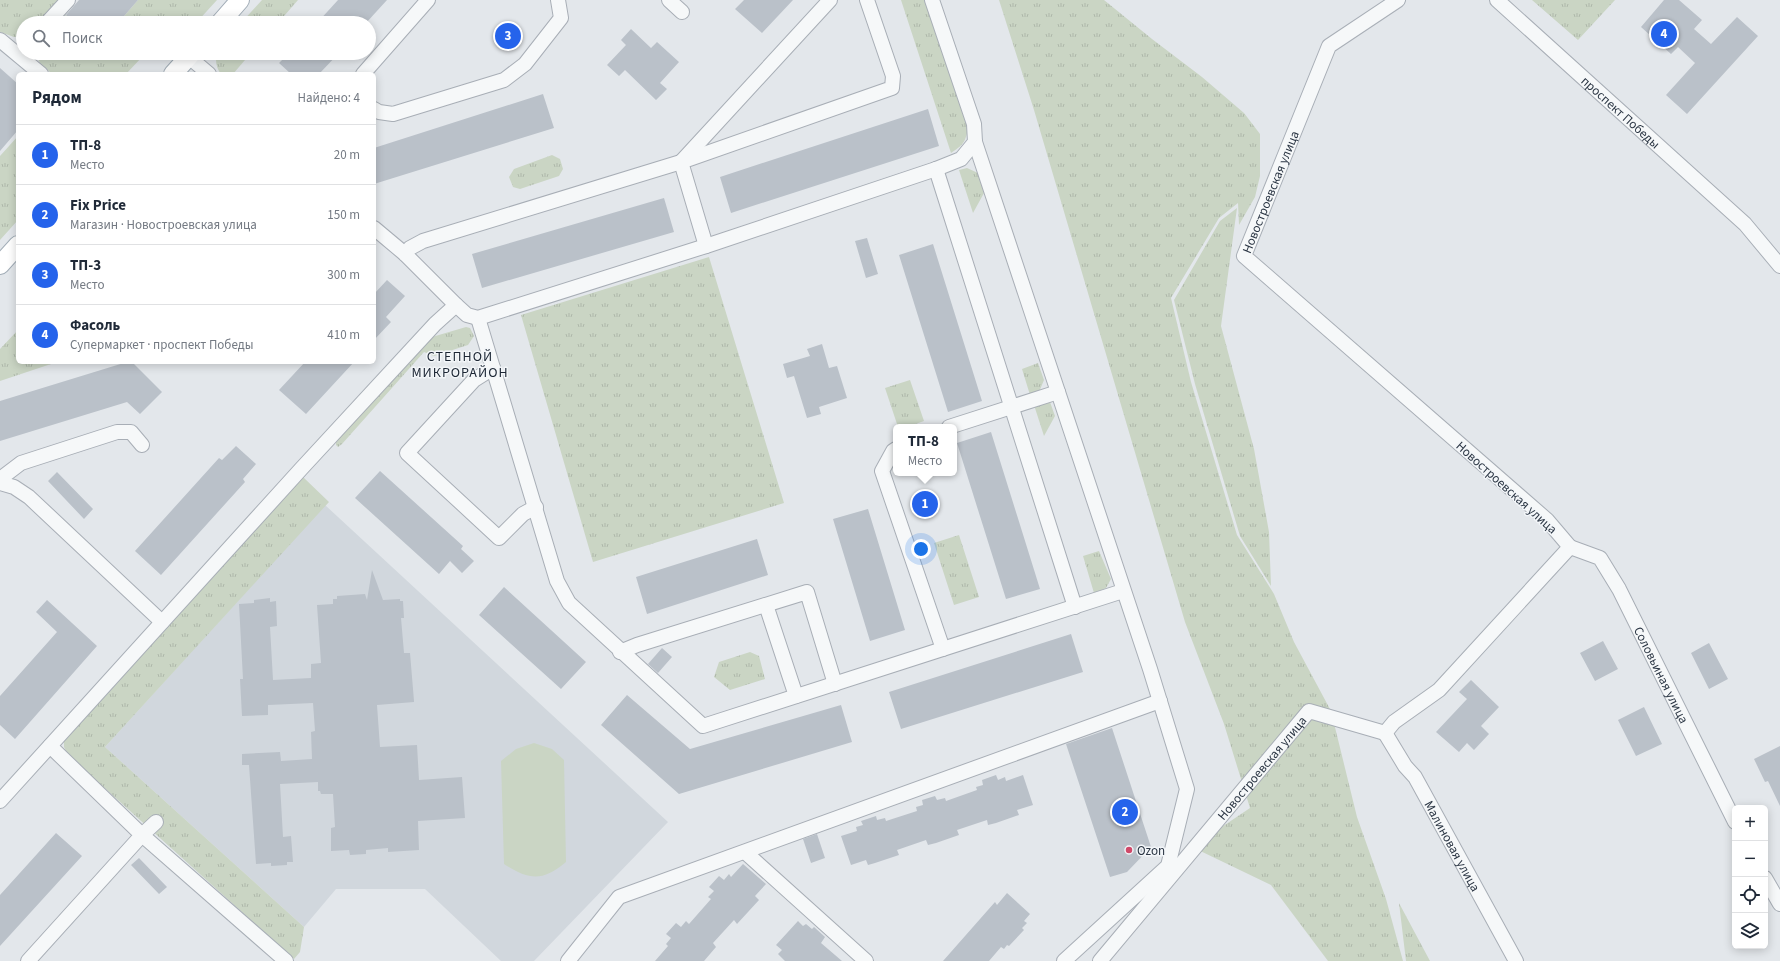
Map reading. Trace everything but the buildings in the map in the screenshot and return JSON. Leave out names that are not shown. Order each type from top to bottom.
[{"type":"main road","points":[[226,16],[240,0]]},
{"type":"main road","points":[[175,72],[186,60]]},
{"type":"main road","points":[[0,265],[16,247]]},
{"type":"street","points":[[53,16],[68,0]]},
{"type":"street","points":[[376,59],[428,0]]},
{"type":"street","points":[[376,110],[393,114],[504,80],[525,64],[561,18],[558,0]]},
{"type":"street","points":[[669,0],[682,12]]},
{"type":"street","points":[[681,162],[830,0]]},
{"type":"street","points":[[405,254],[410,248],[423,241],[681,162],[892,88],[893,76],[867,0]]},
{"type":"street","points":[[932,0],[974,124],[975,142],[1160,701],[1187,790],[1168,866],[1064,961]]},
{"type":"street","name":"Новостроевская улица","points":[[1398,0],[1329,46],[1244,256],[1547,520],[1570,547]]},
{"type":"street","name":"проспект Победы","points":[[1497,0],[1745,224],[1780,266]]},
{"type":"street","points":[[0,40],[16,47]]},
{"type":"street","points":[[29,60],[39,72]]},
{"type":"street","points":[[195,60],[206,72]]},
{"type":"street","points":[[365,72],[375,60]]},
{"type":"street","points":[[376,230],[405,254],[467,315],[478,318],[706,246],[936,169],[961,159],[975,142]]},
{"type":"street","points":[[681,162],[706,246]]},
{"type":"street","points":[[936,169],[1075,607]]},
{"type":"street","points":[[0,801],[343,423],[435,324],[456,305]]},
{"type":"street","points":[[478,318],[536,506],[557,581],[569,603],[620,652],[703,726],[1123,591]]},
{"type":"street","points":[[493,368],[474,380],[407,453],[500,538],[523,514],[536,506]]},
{"type":"street","points":[[957,424],[1058,392]]},
{"type":"street","points":[[0,479],[21,463],[117,432],[130,432],[142,445]]},
{"type":"street","points":[[893,451],[882,471],[942,649]]},
{"type":"street","points":[[0,483],[14,487],[29,497],[162,622]]},
{"type":"street","points":[[1385,733],[1394,722],[1439,690],[1570,547]]},
{"type":"street","name":"Соловьиная улица","points":[[1570,547],[1600,558],[1619,589],[1732,816]]},
{"type":"street","points":[[620,652],[637,645],[807,592],[835,684]]},
{"type":"street","points":[[766,605],[796,696]]},
{"type":"street","points":[[568,961],[619,897],[1160,701]]},
{"type":"street","name":"Новостроевская улица","points":[[1100,961],[1309,711],[1385,733]]},
{"type":"street","name":"Малиновая улица","points":[[1385,733],[1405,766],[1415,778],[1516,961]]},
{"type":"street","points":[[50,746],[142,835],[283,960]]},
{"type":"street","points":[[28,961],[142,835],[156,822]]},
{"type":"street","points":[[745,852],[866,961]]},
{"type":"street","points":[[1768,883],[1780,904]]},
{"type":"shaded area","points":[[325,505],[668,822],[534,961],[501,961],[425,889],[336,889],[304,927],[105,747]]},
{"type":"green space","points":[[0,0],[62,0],[47,16],[16,16],[16,37],[0,32]]},
{"type":"green space","points":[[138,0],[217,0],[202,16],[124,16]]},
{"type":"green space","points":[[262,0],[298,0],[284,16],[247,16]]},
{"type":"green space","points":[[901,0],[926,0],[968,129],[963,143],[951,153]]},
{"type":"green space","points":[[999,0],[1104,0],[1202,77],[1244,113],[1260,134],[1260,176],[1255,197],[1239,225],[1238,203],[1219,218],[1171,298],[1191,382],[1237,535],[1274,594],[1294,642],[1331,711],[1357,817],[1386,899],[1403,961],[1328,961],[1271,885],[1192,847],[1250,808],[1224,724],[1185,622],[1034,110]]},
{"type":"green space","points":[[1532,0],[1615,0],[1578,40]]},
{"type":"green space","points":[[38,60],[139,60],[128,72],[50,72]]},
{"type":"green space","points":[[216,60],[245,60],[235,72],[220,72],[216,64]]},
{"type":"green space","points":[[16,138],[16,222],[0,240],[0,156]]},
{"type":"green space","points":[[552,155],[560,159],[563,169],[559,176],[520,189],[513,187],[509,177],[514,169]]},
{"type":"green space","points":[[967,168],[978,173],[984,193],[973,213],[959,170]]},
{"type":"green space","points":[[1237,208],[1221,326],[1254,449],[1269,532],[1271,586],[1240,536],[1195,384],[1174,300],[1220,221]]},
{"type":"green space","points":[[709,257],[784,503],[593,562],[521,315]]},
{"type":"green space","points":[[466,327],[470,328],[474,336],[468,345],[434,356],[424,352],[342,444],[338,447],[336,445],[336,441],[432,337]]},
{"type":"green space","points":[[16,332],[16,364],[51,364],[0,381],[0,349]]},
{"type":"green space","points":[[1038,363],[1044,380],[1039,392],[1030,395],[1022,369]]},
{"type":"green space","points":[[910,380],[924,421],[916,424],[897,424],[885,388]]},
{"type":"green space","points":[[1050,402],[1055,416],[1044,436],[1034,405]]},
{"type":"green space","points":[[303,477],[329,502],[105,747],[304,927],[300,952],[294,959],[68,755],[64,747],[64,740]]},
{"type":"green space","points":[[959,535],[979,597],[954,605],[934,543]]},
{"type":"green space","points":[[1099,551],[1111,579],[1106,588],[1094,593],[1083,556]]},
{"type":"green space","points":[[750,652],[759,656],[765,679],[730,690],[714,677],[719,662]]},
{"type":"green space","points":[[534,743],[552,749],[564,760],[566,862],[550,873],[542,876],[528,876],[504,864],[501,761],[516,749]]},
{"type":"green space","points":[[1399,903],[1430,961],[1406,961]]},
{"type":"place","name":"Фасоль","points":[[1664,34]]},
{"type":"place","name":"ТП-3","points":[[508,36]]},
{"type":"place","name":"ТП-8","points":[[925,504]]},
{"type":"place","name":"Fix Price","points":[[1125,812]]},
{"type":"place","name":"Ozon","points":[[1129,850]]},
{"type":"district","name":"СТЕПНОЙ МИКРОРАЙОН","points":[[460,364]]}]
